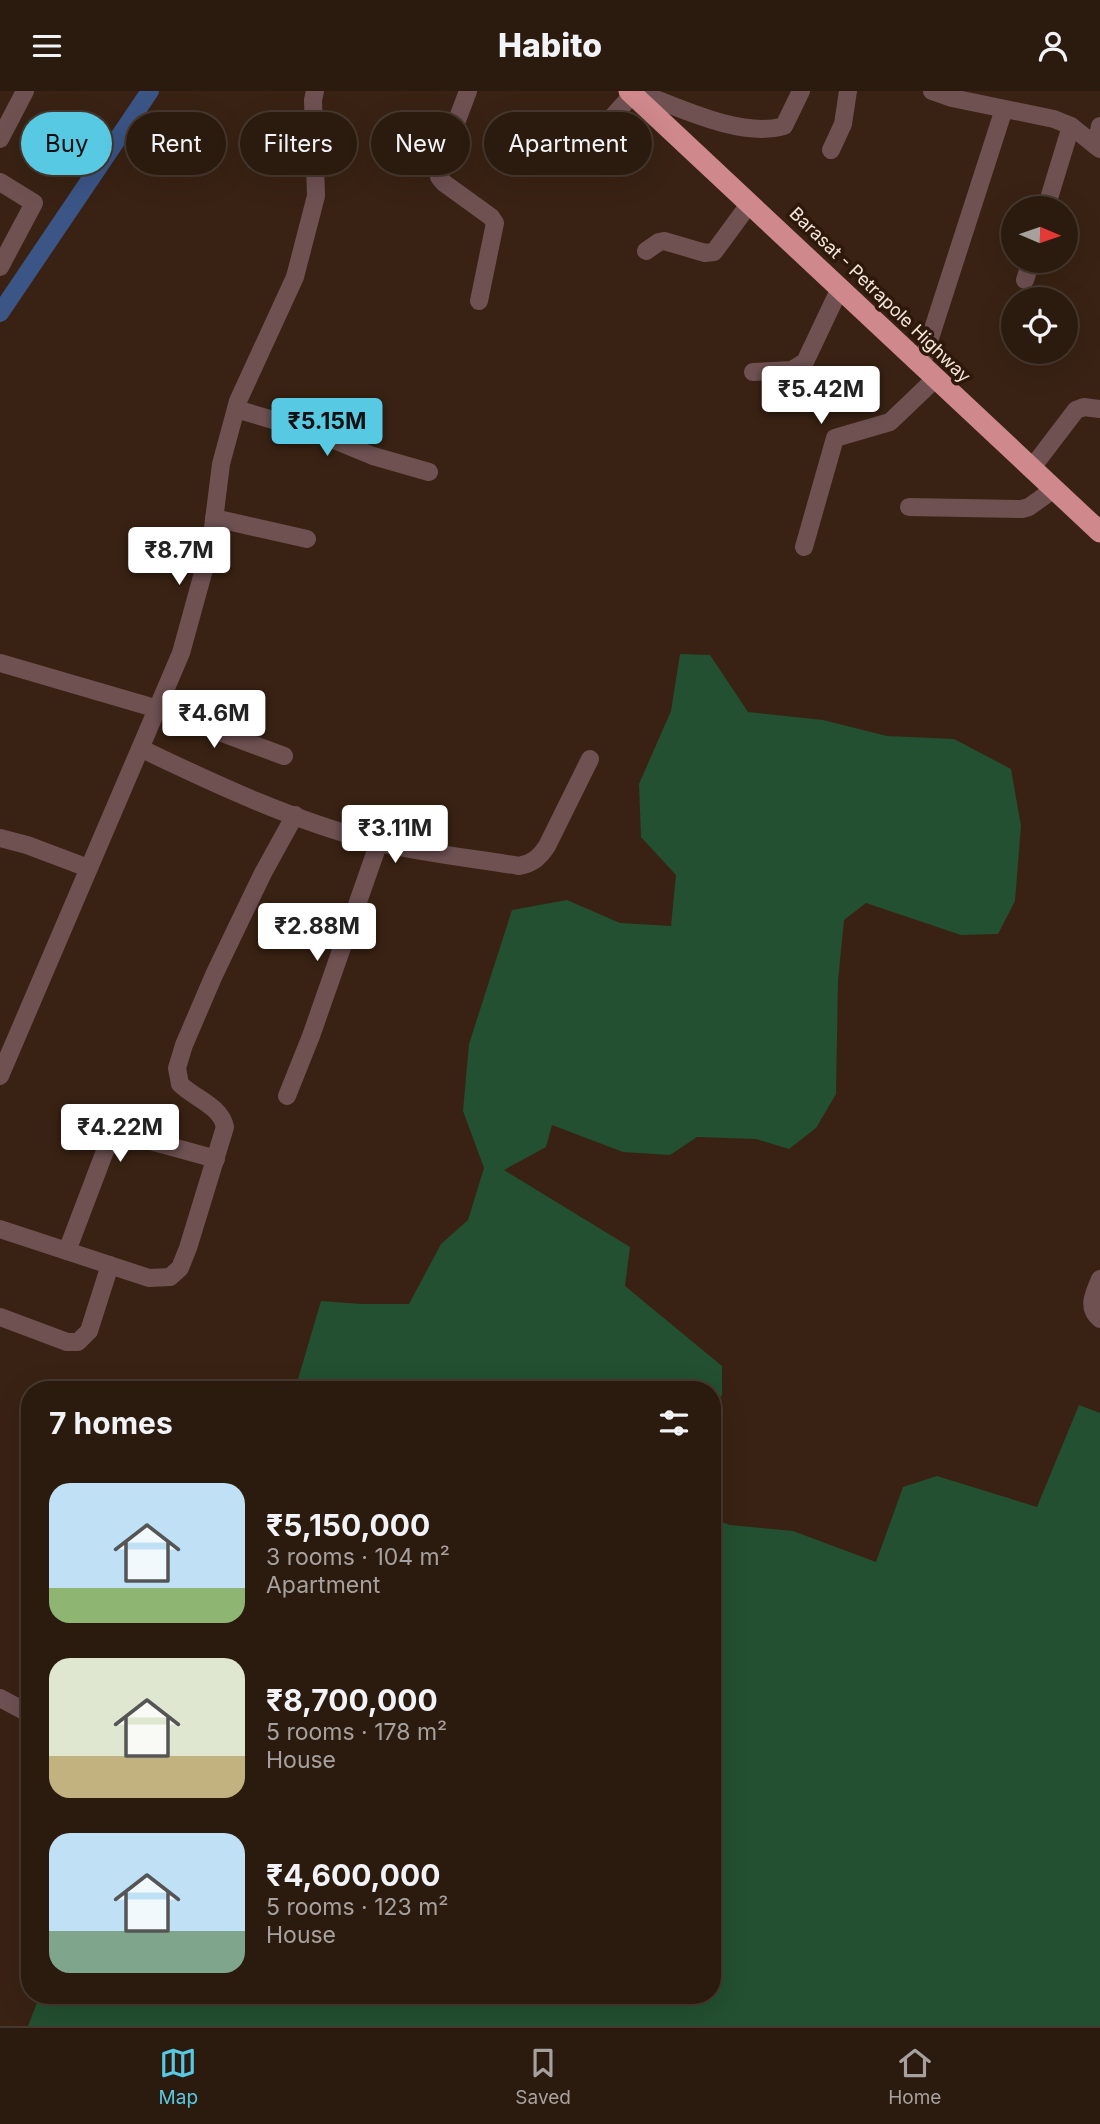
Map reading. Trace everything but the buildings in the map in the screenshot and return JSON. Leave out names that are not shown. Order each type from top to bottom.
[{"type":"highway","name":"Barasat - Petrapole Highway","points":[[639,93],[928,373],[1100,532]]},
{"type":"street","points":[[0,139],[24,91]]},
{"type":"street","points":[[0,1076],[181,653],[211,544],[221,464],[236,409],[295,277],[316,196],[315,91]]},
{"type":"street","points":[[468,91],[439,168],[439,177],[495,223],[479,301]]},
{"type":"street","points":[[620,112],[639,93],[731,125],[750,129],[775,129],[784,126],[801,91]]},
{"type":"street","points":[[831,150],[843,124],[848,91]]},
{"type":"street","points":[[932,91],[1054,119],[1070,126],[1098,148]]},
{"type":"street","points":[[804,547],[835,438],[890,422],[928,373],[1004,109]]},
{"type":"street","points":[[1050,196],[1070,126]]},
{"type":"street","points":[[1098,148],[1100,126]]},
{"type":"street","points":[[0,182],[34,203],[0,267]]},
{"type":"street","points":[[646,251],[659,242],[668,241],[705,253],[713,252],[750,203]]},
{"type":"street","points":[[1025,280],[1027,273]]},
{"type":"street","points":[[752,372],[792,370],[805,362],[840,288]]},
{"type":"street","points":[[1031,469],[1076,410],[1084,407],[1100,409]]},
{"type":"street","points":[[236,409],[317,433],[373,456],[429,472]]},
{"type":"street","points":[[909,507],[1022,509],[1054,489]]},
{"type":"street","points":[[214,518],[307,539]]},
{"type":"street","points":[[0,663],[158,709],[284,756]]},
{"type":"street","points":[[142,749],[215,784],[295,815],[379,842],[519,866],[540,857],[590,759]]},
{"type":"street","points":[[0,1229],[159,1279],[170,1277],[180,1268],[225,1134],[224,1119],[180,1084],[177,1068],[214,975],[263,873],[295,815]]},
{"type":"street","points":[[0,838],[88,868]]},
{"type":"street","points":[[287,1096],[379,842]]},
{"type":"street","points":[[0,1027],[17,1034]]},
{"type":"street","points":[[67,1251],[105,1151],[115,1137],[136,1137],[216,1159]]},
{"type":"street","points":[[0,1317],[67,1342],[78,1342],[89,1331],[110,1265]]},
{"type":"street","points":[[1100,1279],[1092,1301],[1092,1309],[1100,1319]]},
{"type":"street","points":[[0,1698],[21,1709]]},
{"type":"green space","points":[[680,654],[710,655],[748,712],[823,720],[887,736],[954,739],[1011,769],[1021,826],[1015,901],[998,934],[961,935],[866,903],[844,920],[838,981],[836,1094],[816,1128],[789,1149],[756,1139],[697,1137],[670,1155],[623,1152],[552,1125],[546,1147],[504,1170],[630,1247],[625,1286],[722,1366],[721,1396],[721,1381],[297,1381],[321,1301],[409,1304],[441,1244],[468,1220],[484,1168],[463,1111],[469,1044],[512,910],[567,900],[620,923],[671,926],[676,875],[641,837],[639,784],[671,711]]},
{"type":"green space","points":[[1079,1405],[1100,1413],[1100,2026],[28,2026],[37,2004],[721,2004],[721,1522],[730,1525],[793,1531],[876,1562],[903,1487],[937,1476],[1037,1507]]},
{"type":"waterway","points":[[0,313],[150,91]]}]
